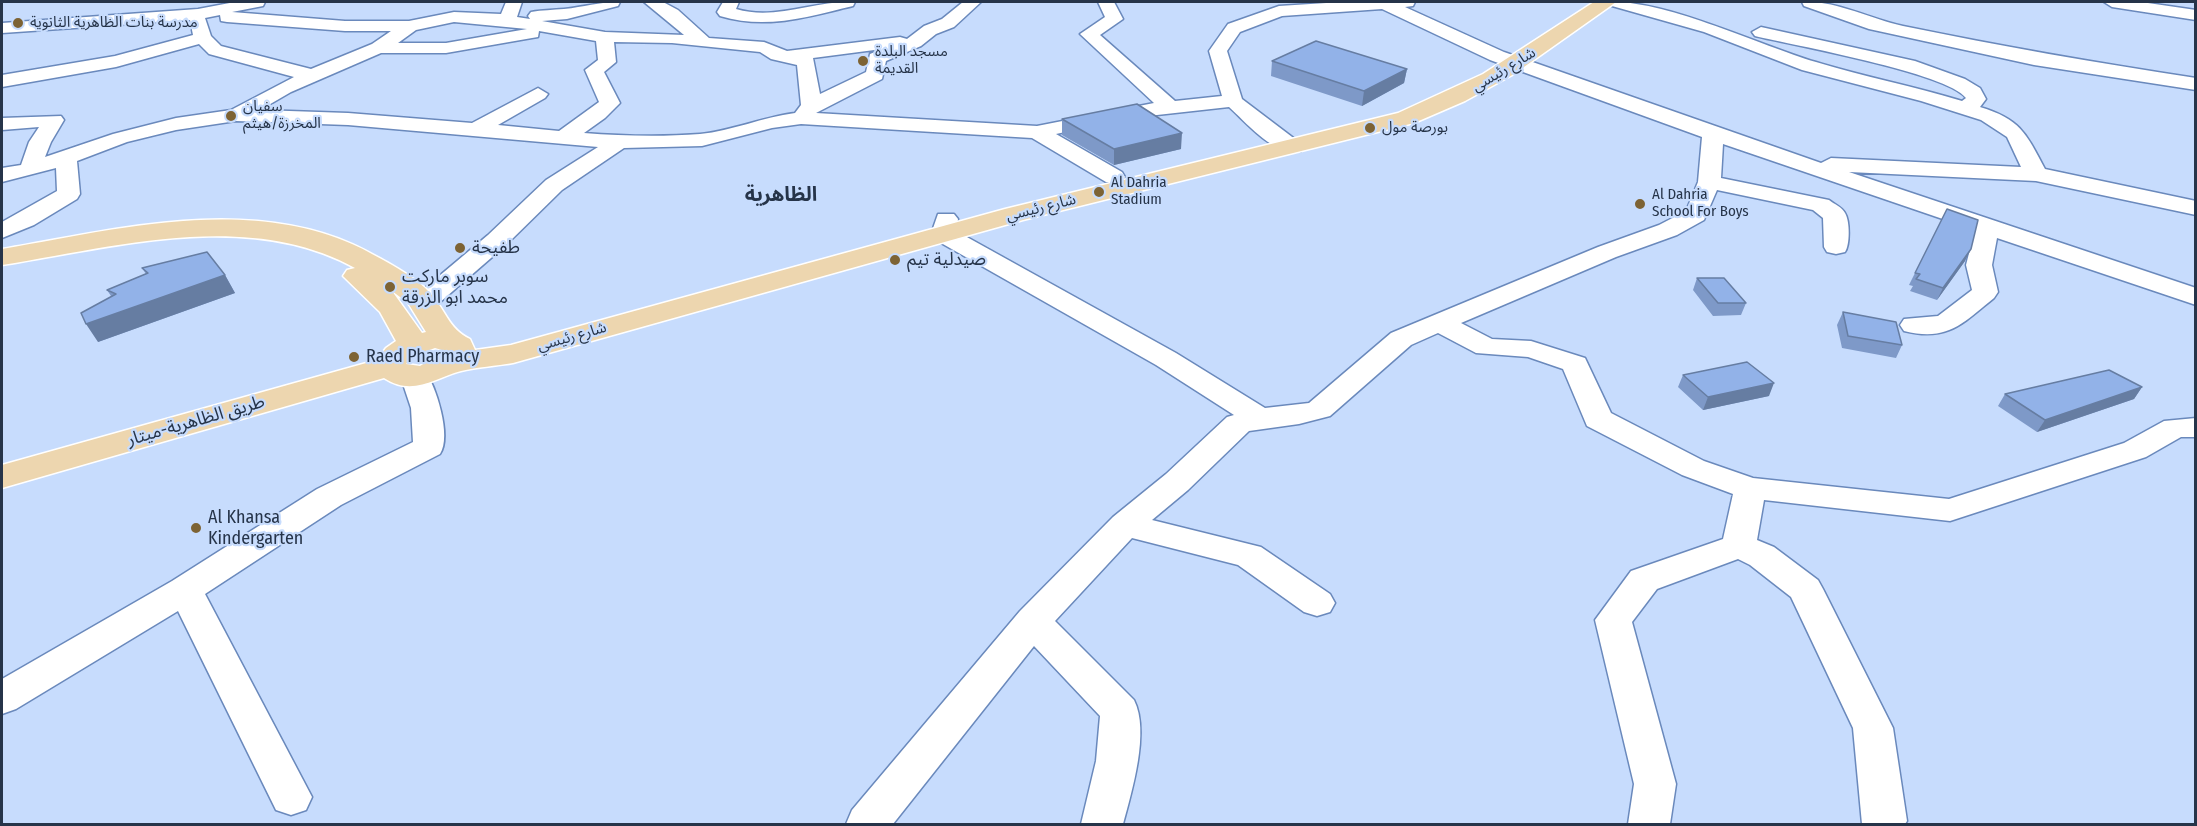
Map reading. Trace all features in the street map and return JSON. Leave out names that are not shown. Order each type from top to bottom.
[{"type":"main road","name":"شارع رئيسي","points":[[406,362],[452,349],[513,354],[1114,177],[1377,127],[1440,106],[1506,59],[1561,14],[1585,2]]},
{"type":"main road","name":"شارع رئيسي","points":[[1506,59],[1607,2]]},
{"type":"main road","name":"شارع رئيسي","points":[[945,226],[1286,143]]},
{"type":"main road","points":[[2,257],[173,231],[210,228],[262,230],[326,242],[357,255],[397,281],[422,304],[452,349]]},
{"type":"main road","points":[[2,265],[156,241],[199,238],[262,241],[323,259],[351,272],[377,289],[392,307],[406,362]]},
{"type":"main road","name":"طريق الظاهرية-ميتار","points":[[2,477],[406,362]]},
{"type":"street","points":[[116,61],[118,20],[128,6],[127,2]]},
{"type":"street","points":[[198,15],[257,2]]},
{"type":"street","points":[[507,20],[514,2]]},
{"type":"street","points":[[507,20],[567,14],[612,2]]},
{"type":"street","points":[[652,2],[672,14],[704,43]]},
{"type":"street","points":[[672,14],[729,7],[743,18],[762,19],[791,16],[847,2]]},
{"type":"street","points":[[2,175],[30,170],[120,138],[176,124],[236,115],[348,119],[561,139],[619,142],[702,140],[806,112],[875,75],[877,58],[948,23],[973,2]]},
{"type":"street","points":[[1106,2],[1114,19],[1089,34],[1168,106]]},
{"type":"street","points":[[1286,143],[1233,100],[1218,51],[1234,28],[1279,11],[1324,4],[1387,5],[1407,2]]},
{"type":"street","points":[[1618,2],[1710,28],[1733,39],[1809,66],[1995,119],[2013,130],[2036,174]]},
{"type":"street","points":[[1810,2],[1875,25],[1989,49],[2196,84]]},
{"type":"street","points":[[2112,2],[2196,15]]},
{"type":"street","points":[[1387,5],[1506,59],[1713,134],[1987,229],[2196,297]]},
{"type":"street","points":[[198,15],[203,38],[215,50],[314,76]]},
{"type":"street","points":[[2,28],[198,15],[283,19],[345,26],[410,26]]},
{"type":"street","points":[[236,115],[314,76],[378,48],[410,26],[429,20],[454,17],[507,20],[605,37],[672,39],[764,47],[778,55],[806,61],[806,112]]},
{"type":"street","points":[[1710,28],[1765,32],[1916,68],[1974,92],[1976,99],[1966,109]]},
{"type":"street","points":[[378,48],[457,47],[552,29]]},
{"type":"street","points":[[561,139],[610,103],[594,70],[607,62],[605,37]]},
{"type":"street","points":[[790,56],[831,49],[891,44],[921,37]]},
{"type":"street","points":[[2,81],[116,61],[203,38]]},
{"type":"street","points":[[2,98],[11,94],[29,77]]},
{"type":"street","points":[[474,131],[538,94]]},
{"type":"street","points":[[806,112],[1037,132],[1168,106],[1233,100]]},
{"type":"street","points":[[2,124],[54,120],[39,142],[30,170]]},
{"type":"street","points":[[1037,132],[1114,177]]},
{"type":"street","points":[[867,825],[1033,621],[1125,525],[1177,482],[1238,424],[1259,418],[1299,416],[1319,410],[1401,339],[1437,322],[1668,230],[1696,215],[1709,182],[1713,134]]},
{"type":"street","points":[[422,304],[497,240],[554,185],[619,142]]},
{"type":"street","points":[[2,231],[26,220],[69,194],[66,157]]},
{"type":"street","points":[[1801,164],[2036,174],[2196,208]]},
{"type":"street","points":[[1709,182],[1821,206],[1835,215],[1836,247]]},
{"type":"street","points":[[945,226],[1166,359],[1259,418]]},
{"type":"street","points":[[1914,325],[1945,324],[1985,292],[1979,265],[1987,229]]},
{"type":"street","points":[[1437,322],[1486,347],[1532,349],[1575,364],[1598,419],[1693,468],[1750,488],[1950,510],[2135,450],[2175,428],[2196,427]]},
{"type":"street","points":[[2,698],[185,590],[329,496],[429,447],[426,408],[406,362]]},
{"type":"street","points":[[1739,546],[1750,488]]},
{"type":"street","points":[[1125,525],[1249,556],[1317,603]]},
{"type":"street","points":[[1649,825],[1655,784],[1613,620],[1644,580],[1739,546],[1762,556],[1805,589],[1873,728],[1885,821],[1883,825]]},
{"type":"street","points":[[185,590],[291,797]]},
{"type":"street","points":[[1033,621],[1120,711],[1117,761],[1102,825]]},
{"type":"building","points":[[1316,41],[1407,69],[1364,91],[1272,61]]},
{"type":"building","points":[[1137,104],[1182,133],[1114,149],[1062,119]]},
{"type":"building","points":[[1947,209],[1978,220],[1971,249],[1943,288],[1916,279],[1920,274],[1915,273]]},
{"type":"building","points":[[207,252],[225,275],[86,324],[81,313],[116,294],[107,290],[148,273],[142,268]]},
{"type":"building","points":[[1697,278],[1724,278],[1746,303],[1718,303]]},
{"type":"building","points":[[1843,312],[1896,322],[1902,345],[1848,336]]},
{"type":"building","points":[[1747,362],[1774,383],[1708,397],[1683,375]]},
{"type":"building","points":[[2109,370],[2142,387],[2045,420],[2005,394]]},
{"type":"place","name":"مدرسة بنات الظاهرية الثانوية","points":[[18,23]]},
{"type":"place","name":"مسجد البلدة القديمة","points":[[863,61]]},
{"type":"place","name":"سفيان المخرزة/هيثم","points":[[231,116]]},
{"type":"place","name":"بورصة مول","points":[[1370,128]]},
{"type":"place","name":"Al Dahria Stadium","points":[[1099,192]]},
{"type":"place","name":"Al Dahria School For Boys","points":[[1640,204]]},
{"type":"place","name":"طفيحة","points":[[460,248]]},
{"type":"place","name":"صيدلية تيم","points":[[895,260]]},
{"type":"place","name":"سوبر ماركت محمد ابو الزرقة","points":[[390,287]]},
{"type":"place","name":"Raed Pharmacy","points":[[354,357]]},
{"type":"place","name":"Al Khansa Kindergarten","points":[[196,528]]},
{"type":"district","name":"الظاهرية","points":[[781,195]]}]
